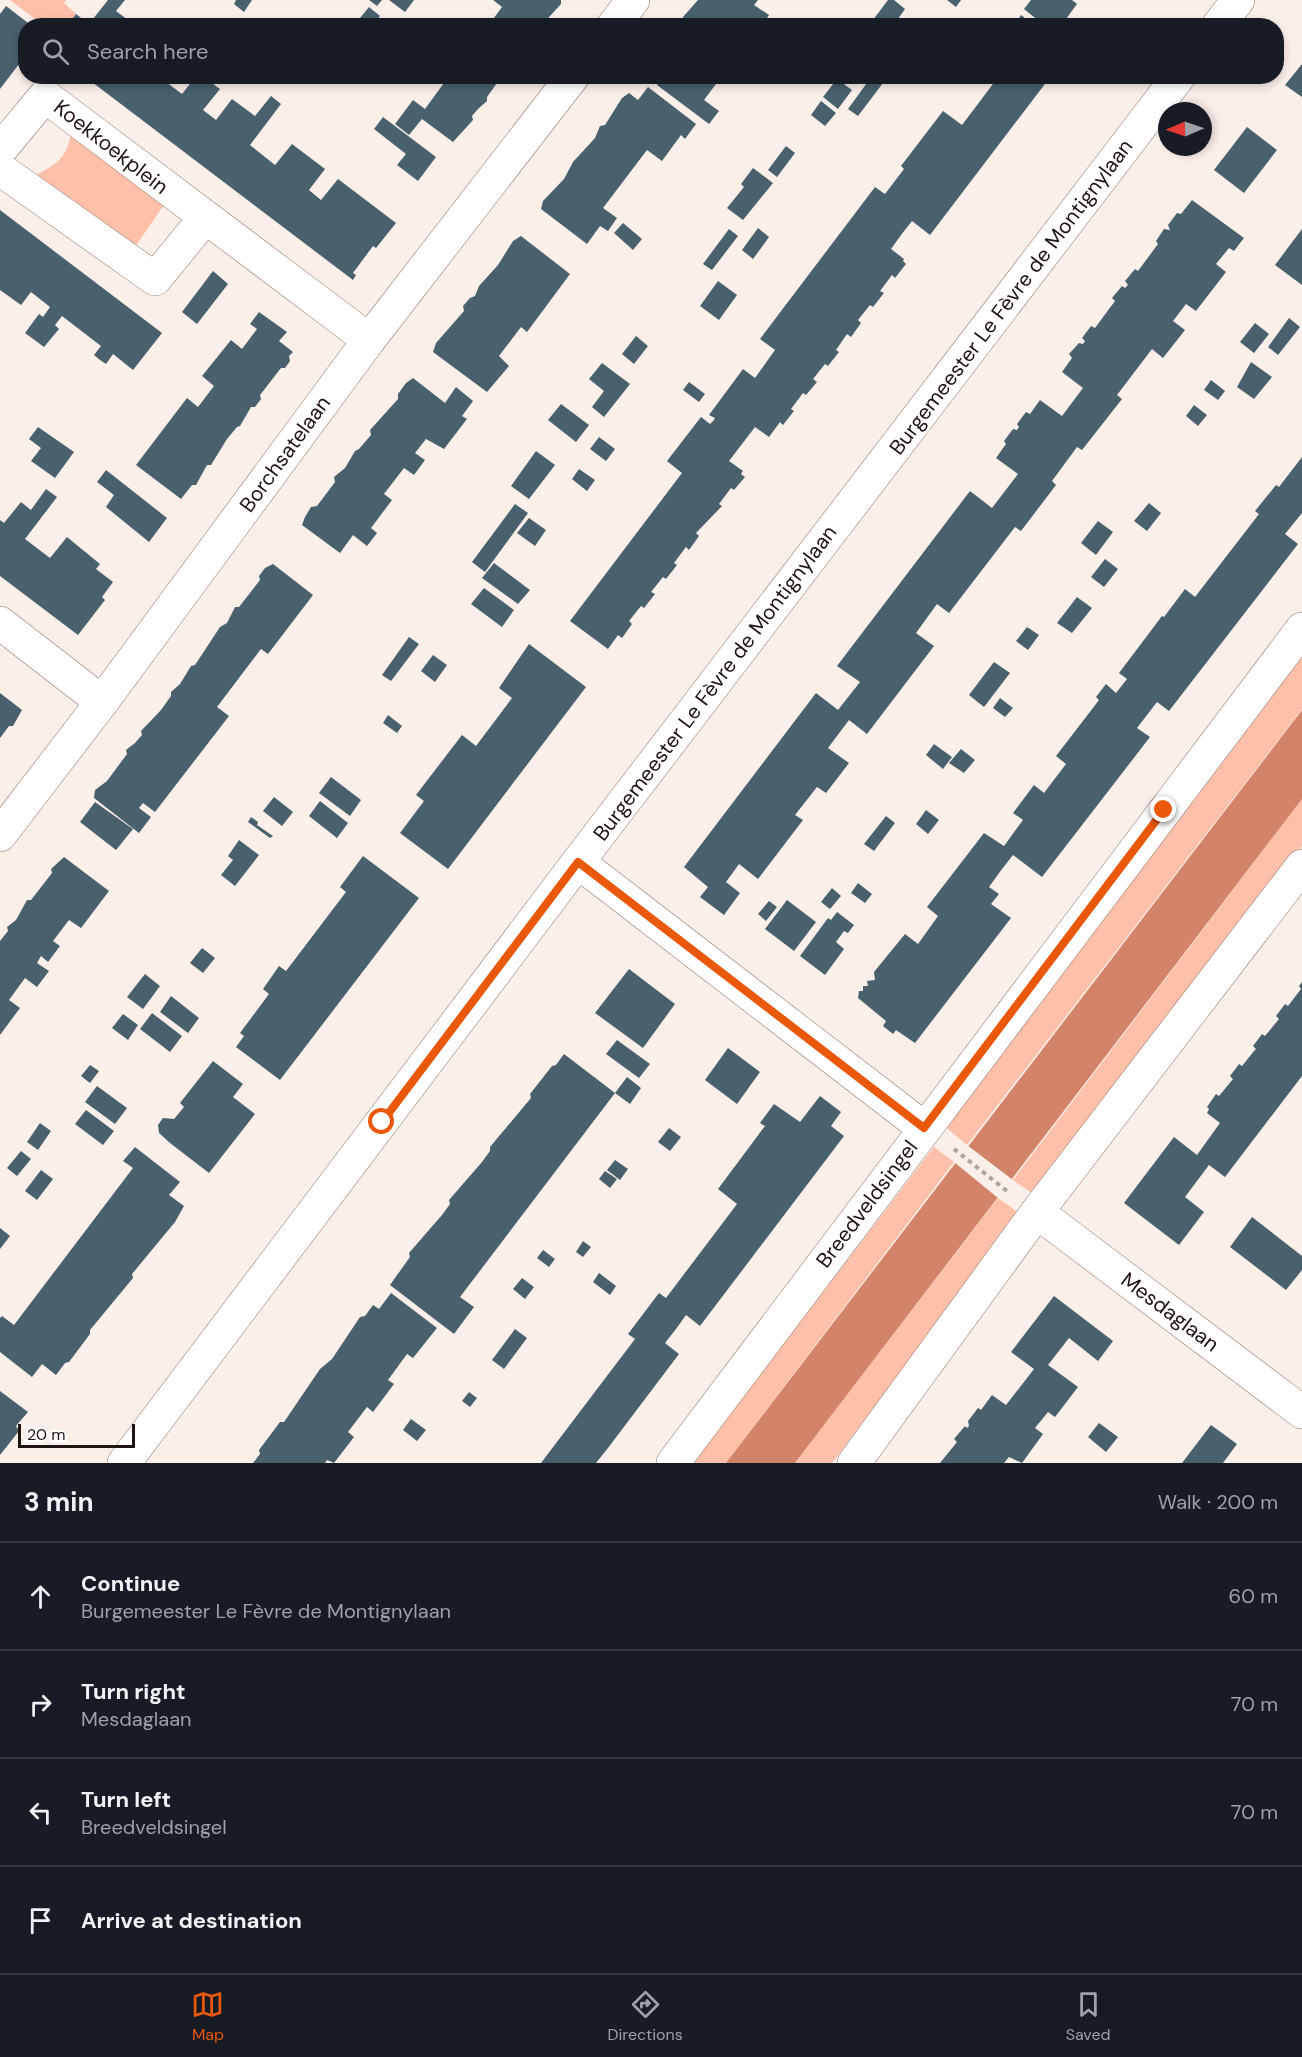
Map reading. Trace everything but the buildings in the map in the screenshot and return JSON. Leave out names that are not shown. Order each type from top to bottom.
[{"type":"street","points":[[619,18],[633,0]]},
{"type":"street","points":[[1224,18],[1238,0]]},
{"type":"street","name":"Borchsatelaan","points":[[0,835],[102,702],[369,340],[567,84]]},
{"type":"street","name":"Burgemeester Le Fèvre de Montignylaan","points":[[124,1463],[578,862],[1173,84]]},
{"type":"street","name":"Koekkoekplein","points":[[0,150],[45,96],[369,340]]},
{"type":"street","points":[[0,169],[155,279],[205,218]]},
{"type":"street","points":[[0,623],[102,702]]},
{"type":"street","name":"Breedveldsingel","points":[[673,1463],[1302,629]]},
{"type":"street","points":[[578,862],[924,1128]]},
{"type":"street","points":[[854,1463],[1037,1212],[1302,866]]},
{"type":"street","name":"Mesdaglaan","points":[[1037,1212],[1302,1413]]},
{"type":"path","points":[[960,1154],[1004,1189]]},
{"type":"shaded area","points":[[10,0],[66,0],[64,3],[76,14],[73,18],[34,18]]},
{"type":"shaded area","points":[[72,125],[168,199],[133,250],[34,176],[62,157],[69,144]]},
{"type":"shaded area","points":[[1302,656],[1302,709],[967,1145],[944,1126]]},
{"type":"shaded area","points":[[1302,710],[1302,799],[795,1463],[726,1463]]},
{"type":"shaded area","points":[[1302,799],[1302,846],[1036,1196],[1013,1180]]},
{"type":"shaded area","points":[[934,1147],[954,1162],[726,1463],[692,1463]]},
{"type":"shaded area","points":[[998,1198],[1021,1214],[832,1463],[795,1463]]},
{"type":"pier","points":[[967,1145],[1013,1180],[998,1198],[954,1162]]},
{"type":"route","points":[[382,1122],[578,862],[924,1128],[1164,810]]}]
